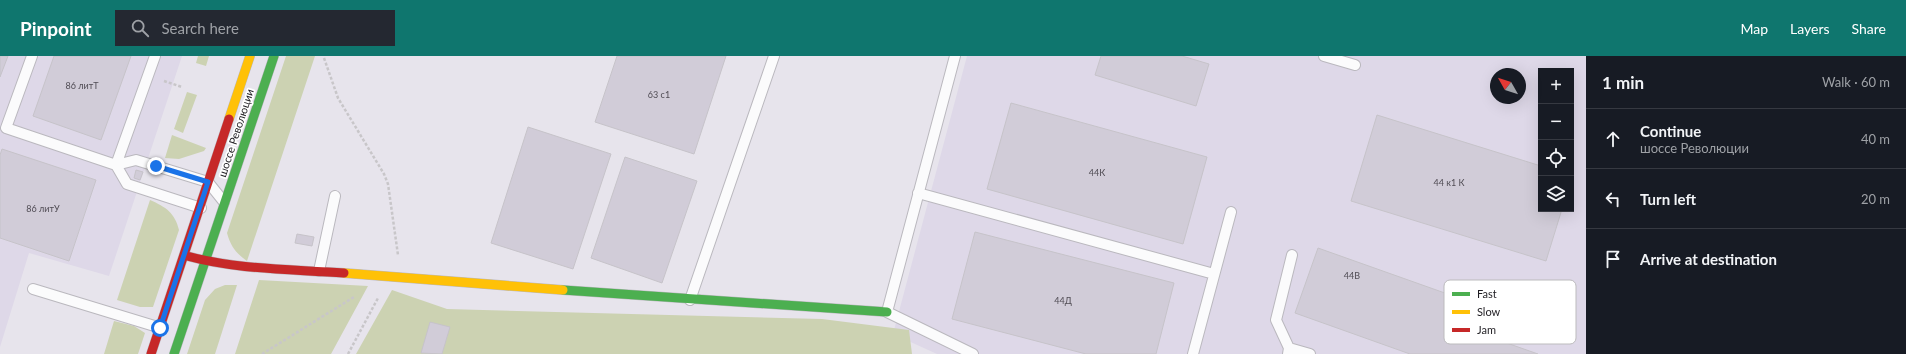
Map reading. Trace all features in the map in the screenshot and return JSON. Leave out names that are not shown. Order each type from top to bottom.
[{"type":"street","name":"шоссе Революции","points":[[151,354],[250,56]]},
{"type":"street","name":"шоссе Революции","points":[[174,354],[274,56]]},
{"type":"street","points":[[184,255],[206,261],[254,268],[389,276],[690,300],[887,312]]},
{"type":"lane","points":[[32,56],[3,129],[116,165],[136,160],[208,182],[225,202],[199,209],[127,184],[116,165],[155,56]]},
{"type":"lane","points":[[690,300],[774,56]]},
{"type":"lane","points":[[955,56],[887,312],[973,354]]},
{"type":"lane","points":[[1324,56],[1355,65]]},
{"type":"lane","points":[[918,193],[1214,274]]},
{"type":"lane","points":[[319,271],[335,196]]},
{"type":"lane","points":[[1193,354],[1231,212]]},
{"type":"lane","points":[[1292,255],[1276,320],[1288,351],[1310,354]]},
{"type":"lane","points":[[33,289],[181,334]]},
{"type":"path","points":[[324,58],[338,98],[384,174],[388,184],[401,277]]},
{"type":"path","points":[[348,354],[389,276]]},
{"type":"path","points":[[262,354],[355,297]]},
{"type":"shaded area","points":[[0,56],[182,56],[109,276],[29,253],[0,347]]},
{"type":"shaded area","points":[[967,56],[1586,56],[1586,354],[937,354],[893,334]]},
{"type":"green space","points":[[198,56],[209,56],[206,66],[196,63]]},
{"type":"green space","points":[[286,56],[315,56],[247,261],[234,249],[227,233]]},
{"type":"green space","points":[[187,92],[197,95],[183,133],[174,129]]},
{"type":"green space","points":[[172,135],[206,148],[204,151],[179,159],[165,158]]},
{"type":"green space","points":[[150,200],[169,211],[175,219],[179,230],[153,307],[140,307],[117,300]]},
{"type":"green space","points":[[259,280],[368,286],[331,354],[235,354]]},
{"type":"green space","points":[[225,285],[237,285],[215,354],[187,354],[205,300],[215,289]]},
{"type":"green space","points":[[392,290],[447,309],[822,319],[909,330],[912,354],[356,354]]},
{"type":"green space","points":[[114,321],[134,326],[145,333],[138,354],[104,354]]},
{"type":"building","points":[[0,56],[8,56],[0,77]]},
{"type":"building","points":[[54,56],[131,56],[101,140],[33,116]]},
{"type":"building","points":[[617,56],[726,56],[694,154],[595,122]]},
{"type":"building","points":[[1101,56],[1182,56],[1209,64],[1196,106],[1095,75]]},
{"type":"building","points":[[1011,103],[1207,157],[1183,244],[987,189]]},
{"type":"building","points":[[1377,115],[1538,165],[1538,212],[1561,212],[1546,261],[1351,201]]},
{"type":"building","points":[[528,127],[611,154],[573,269],[491,243]]},
{"type":"building","points":[[2,149],[96,180],[69,261],[0,238],[0,155]]},
{"type":"building","points":[[625,157],[697,181],[662,283],[591,258]]},
{"type":"building","points":[[136,170],[143,172],[140,180],[134,178]]},
{"type":"building","points":[[975,232],[1174,283],[1156,354],[1086,354],[952,319]]},
{"type":"building","points":[[297,234],[314,237],[312,246],[295,243]]},
{"type":"building","points":[[1318,248],[1444,293],[1444,344],[1510,344],[1538,354],[1410,354],[1295,313]]},
{"type":"building","points":[[430,322],[450,327],[442,354],[421,353]]},
{"type":"traffic: fast","points":[[174,354],[274,56]]},
{"type":"traffic: fast","points":[[563,290],[887,312]]},
{"type":"traffic: slow","points":[[229,119],[250,56]]},
{"type":"traffic: slow","points":[[344,273],[563,290]]},
{"type":"traffic: jam","points":[[151,354],[229,119]]},
{"type":"traffic: jam","points":[[187,256],[226,264],[284,270],[344,273]]},
{"type":"route","points":[[156,166],[208,182],[160,328]]}]
